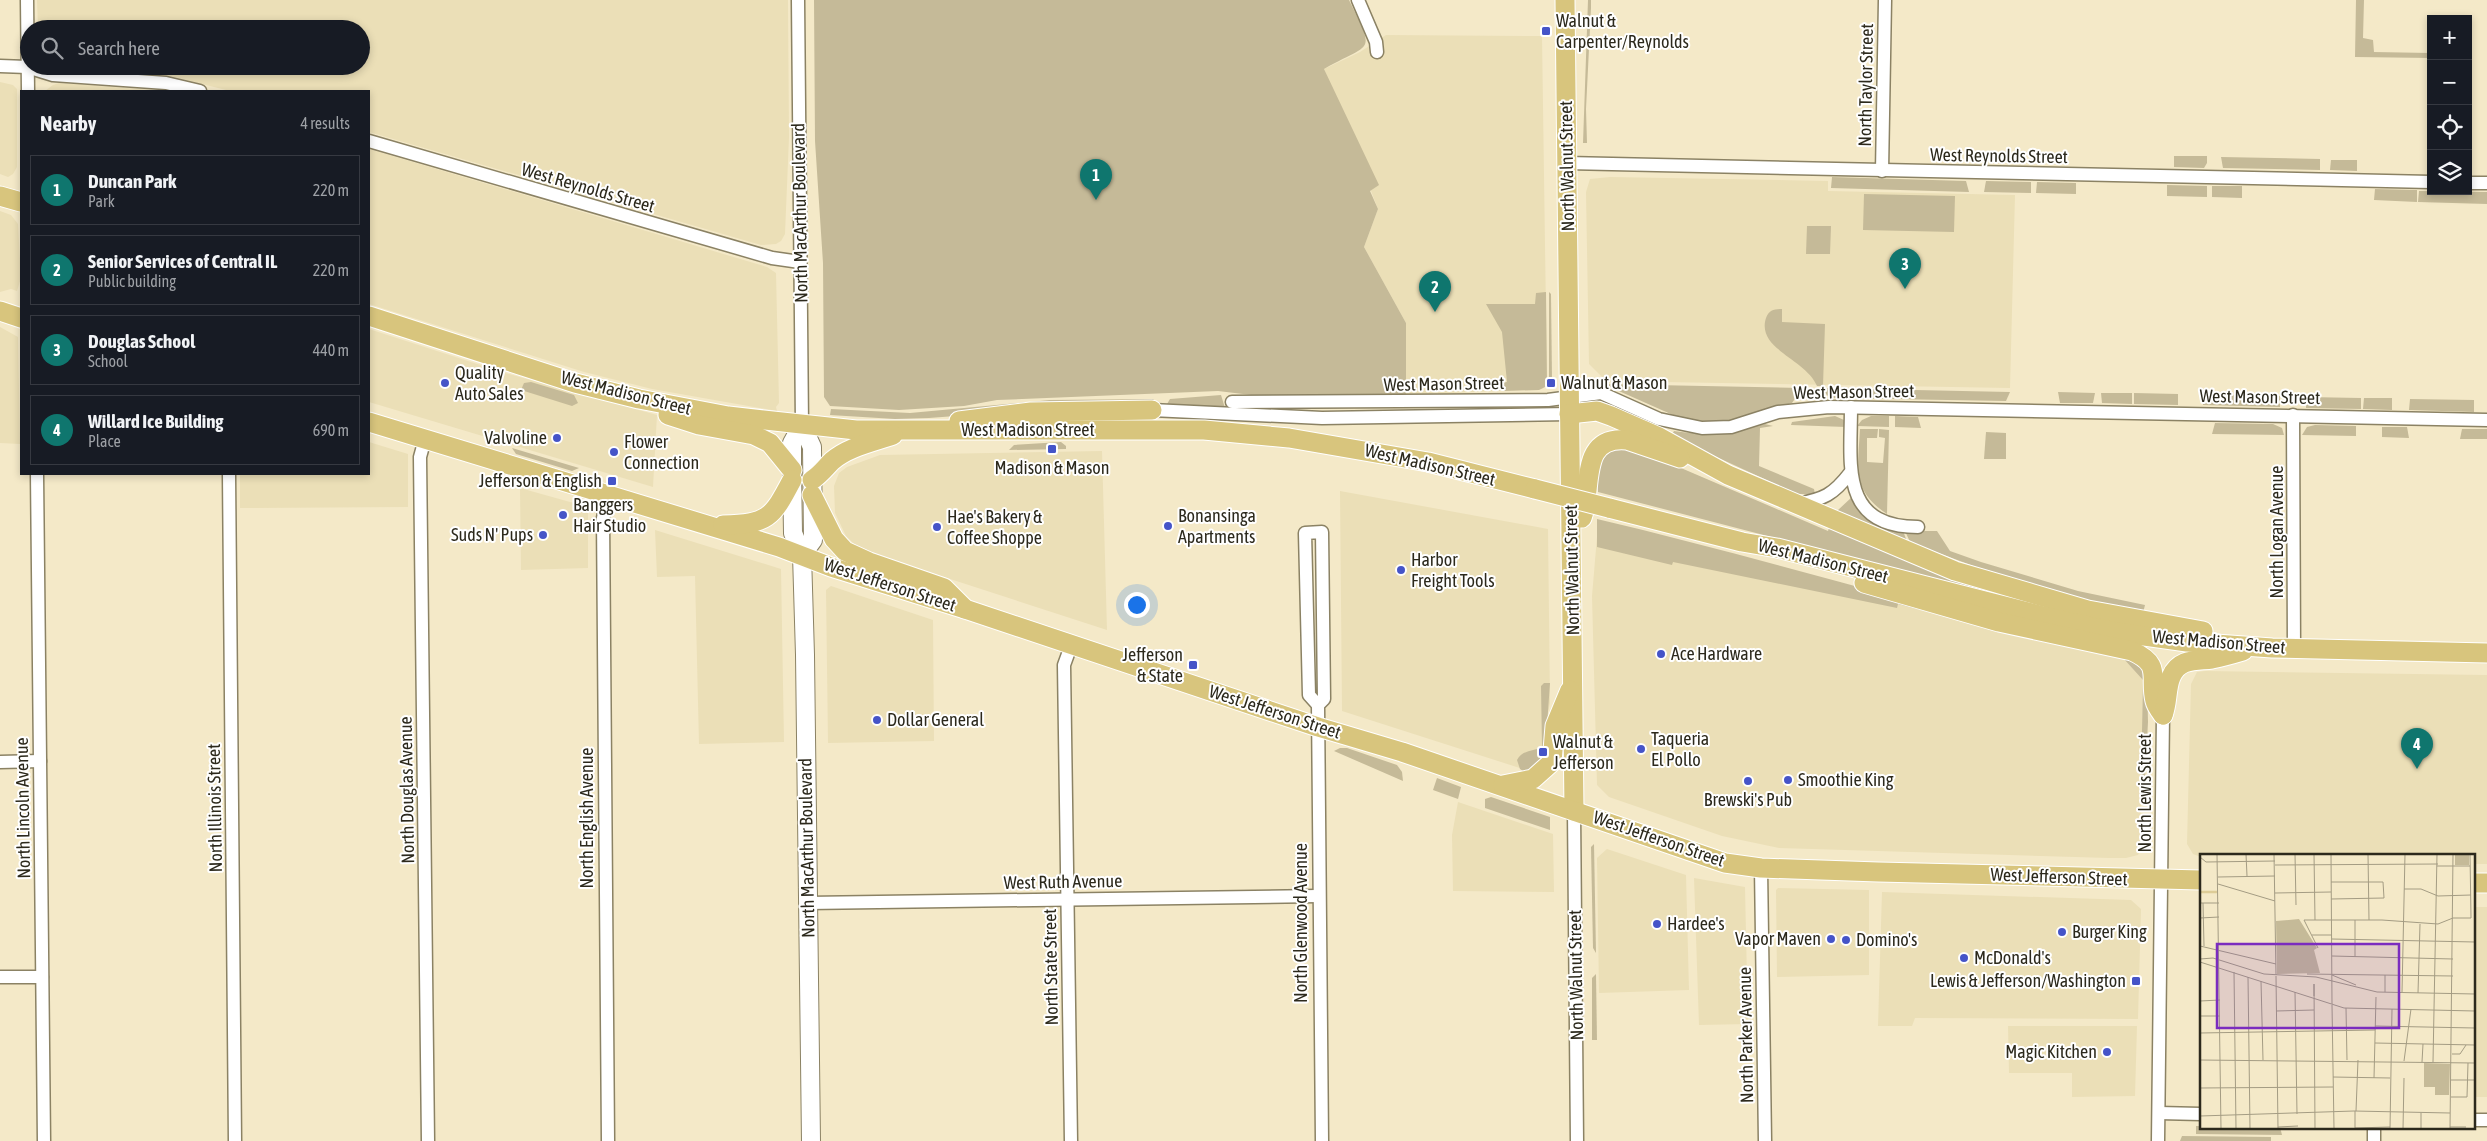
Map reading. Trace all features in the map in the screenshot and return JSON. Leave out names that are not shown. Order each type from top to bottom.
[{"type":"main road","name":"North Walnut Street","points":[[1565,0],[1574,811]]},
{"type":"main road","points":[[0,196],[20,202]]},
{"type":"main road","points":[[0,311],[20,318]]},
{"type":"main road","name":"West Madison Street","points":[[370,316],[558,378],[639,399],[728,416],[802,425],[904,431],[1204,430],[1290,438],[1406,458],[1742,542],[1777,548],[2047,618],[2116,632],[2187,642],[2294,649],[2487,653]]},
{"type":"main road","points":[[639,399],[669,416],[699,426],[754,435],[770,443],[792,475],[774,512],[769,517],[749,523],[712,526]]},
{"type":"main road","points":[[1569,407],[1597,411],[1659,437],[1728,475]]},
{"type":"main road","points":[[965,608],[944,588],[869,562],[844,551],[834,539],[812,488],[831,462],[847,452],[904,431],[991,416],[1031,412],[1152,410]]},
{"type":"main road","name":"West Jefferson Street","points":[[370,422],[712,526],[802,555],[831,567],[965,608],[1574,811],[1710,859],[1761,868],[2200,880]]},
{"type":"main road","name":"North MacArthur Boulevard","points":[[802,425],[792,443],[792,475],[793,533],[802,555],[811,1141]]},
{"type":"main road","name":"North MacArthur Boulevard","points":[[802,425],[812,447],[813,540],[802,555]]},
{"type":"main road","points":[[1572,545],[1584,514],[1592,457],[1606,443],[1619,439],[1627,440],[1728,475],[1912,555],[2001,586],[2088,610],[2182,628],[2235,635],[2259,647]]},
{"type":"main road","points":[[1742,542],[1829,572],[1999,622],[2132,650],[2143,657],[2153,670],[2155,702],[2163,715]]},
{"type":"main road","points":[[2163,715],[2168,702],[2171,678],[2181,664],[2189,660],[2210,659],[2259,647]]},
{"type":"main road","points":[[1499,786],[1533,779],[1552,762],[1554,726],[1573,685]]},
{"type":"main road","points":[[2474,883],[2487,883]]},
{"type":"street","points":[[27,0],[27,20]]},
{"type":"street","name":"North MacArthur Boulevard","points":[[798,0],[802,425]]},
{"type":"street","points":[[1358,0],[1376,42],[1377,52]]},
{"type":"street","name":"North Taylor Street","points":[[1882,171],[1885,0]]},
{"type":"street","points":[[0,66],[20,67]]},
{"type":"street","points":[[27,75],[28,90]]},
{"type":"street","points":[[52,75],[158,82],[195,90]]},
{"type":"street","name":"West Reynolds Street","points":[[370,141],[772,258],[800,262]]},
{"type":"street","name":"West Reynolds Street","points":[[1567,163],[2427,182]]},
{"type":"street","points":[[2472,183],[2487,184]]},
{"type":"street","name":"West Mason Street","points":[[1152,410],[1322,418],[1569,407],[1588,393],[1601,393],[1659,419],[1702,428],[1731,427],[1778,412],[1851,407],[2487,420]]},
{"type":"street","name":"West Mason Street","points":[[1232,402],[1569,407]]},
{"type":"street","points":[[1851,407],[1850,473],[1859,500],[1876,518],[1905,527],[1918,527]]},
{"type":"street","name":"North Logan Avenue","points":[[2293,415],[2294,649]]},
{"type":"street","name":"North Douglas Avenue","points":[[425,439],[420,457],[428,1141]]},
{"type":"street","points":[[1797,504],[1824,498],[1840,487],[1850,473]]},
{"type":"street","name":"North Lincoln Avenue","points":[[37,475],[44,1141]]},
{"type":"street","name":"North Illinois Street","points":[[229,475],[236,1141]]},
{"type":"street","name":"North English Avenue","points":[[608,495],[603,510],[603,527],[608,1141]]},
{"type":"street","name":"North Glenwood Avenue","points":[[1318,706],[1324,699],[1322,532],[1305,533],[1309,695],[1318,706],[1318,896],[1322,1141]]},
{"type":"street","name":"North State Street","points":[[1072,644],[1064,665],[1072,1141]]},
{"type":"street","name":"North Lewis Street","points":[[2158,1141],[2163,715]]},
{"type":"street","points":[[0,762],[40,761]]},
{"type":"street","name":"North Walnut Street","points":[[1574,811],[1577,1141]]},
{"type":"street","name":"North Parker Avenue","points":[[1761,868],[1766,1141]]},
{"type":"street","name":"West Ruth Avenue","points":[[808,903],[1318,896]]},
{"type":"street","points":[[0,977],[42,977]]},
{"type":"street","points":[[2159,1113],[2200,1114]]},
{"type":"street","points":[[2474,1120],[2487,1120]]},
{"type":"street","points":[[2374,1128],[2374,1141]]},
{"type":"shaded area","points":[[37,0],[788,0],[789,137],[785,234],[781,241],[776,244],[761,245],[370,132],[370,90],[226,90],[170,76],[153,75],[370,75],[370,20],[38,20]]},
{"type":"shaded area","points":[[814,0],[1349,0],[1363,30],[1366,39],[1365,45],[1360,50],[1324,69],[1379,185],[1370,191],[1378,209],[1364,247],[1406,323],[1406,395],[1268,397],[1218,391],[997,400],[964,406],[899,410],[830,406],[824,397],[823,263],[815,141]]},
{"type":"shaded area","points":[[1588,0],[1591,0],[1591,8],[1586,109],[1587,143],[1583,143]]},
{"type":"shaded area","points":[[2356,0],[2364,0],[2363,38],[2373,40],[2374,52],[2427,53],[2427,58],[2355,57]]},
{"type":"shaded area","points":[[1386,35],[1542,36],[1547,383],[1542,389],[1406,395],[1406,323],[1364,247],[1378,209],[1324,69],[1360,52]]},
{"type":"shaded area","points":[[0,82],[13,85],[17,89],[17,167],[13,174],[8,177],[0,174]]},
{"type":"shaded area","points":[[59,83],[154,90],[46,90]]},
{"type":"shaded area","points":[[370,149],[767,267],[776,273],[779,403],[776,407],[777,411],[652,389],[584,372],[370,304]]},
{"type":"shaded area","points":[[2174,156],[2207,156],[2207,163],[2204,168],[2174,167]]},
{"type":"shaded area","points":[[2221,157],[2320,159],[2320,170],[2223,168]]},
{"type":"shaded area","points":[[2331,160],[2357,160],[2357,171],[2330,170]]},
{"type":"shaded area","points":[[1610,177],[1828,181],[1828,191],[2015,195],[2010,388],[1606,381],[1589,364],[1586,192],[1590,179]]},
{"type":"shaded area","points":[[1832,177],[1966,181],[1969,192],[1831,188]]},
{"type":"shaded area","points":[[1986,181],[2031,182],[2031,193],[1984,192]]},
{"type":"shaded area","points":[[2037,182],[2076,183],[2076,194],[2036,193]]},
{"type":"shaded area","points":[[2167,185],[2207,186],[2207,197],[2167,196]]},
{"type":"shaded area","points":[[2212,186],[2242,186],[2242,198],[2212,197]]},
{"type":"shaded area","points":[[2375,189],[2417,190],[2417,202],[2374,200]]},
{"type":"shaded area","points":[[2419,191],[2427,191],[2427,195],[2472,195],[2472,192],[2487,192],[2487,204],[2418,202]]},
{"type":"shaded area","points":[[1864,194],[1955,196],[1954,232],[1863,230]]},
{"type":"shaded area","points":[[0,211],[11,215],[18,224],[20,281],[17,291],[11,289],[0,292]]},
{"type":"shaded area","points":[[1807,226],[1831,226],[1830,254],[1806,254]]},
{"type":"shaded area","points":[[1546,292],[1547,386],[1539,390],[1502,391],[1502,383],[1507,382],[1502,332],[1486,304],[1535,304],[1536,293]]},
{"type":"shaded area","points":[[1549,292],[1551,294],[1552,380],[1549,383]]},
{"type":"shaded area","points":[[1782,309],[1782,322],[1825,324],[1823,386],[1817,386],[1803,368],[1775,346],[1768,338],[1765,329],[1767,315],[1772,310]]},
{"type":"shaded area","points":[[0,327],[18,337],[20,444],[0,443]]},
{"type":"shaded area","points":[[370,329],[505,373],[657,415],[653,487],[370,402]]},
{"type":"shaded area","points":[[531,382],[574,395],[578,403],[572,406],[521,390],[524,383]]},
{"type":"shaded area","points":[[1603,384],[1801,388],[1801,390],[1792,403],[1734,421],[1706,423],[1673,415]]},
{"type":"shaded area","points":[[1820,388],[2010,392],[2006,401],[1830,398]]},
{"type":"shaded area","points":[[2058,392],[2095,393],[2093,403],[2060,403]]},
{"type":"shaded area","points":[[2101,393],[2132,393],[2132,404],[2102,403]]},
{"type":"shaded area","points":[[2134,393],[2178,394],[2178,405],[2134,404]]},
{"type":"shaded area","points":[[1221,395],[1225,408],[1167,404],[1170,399]]},
{"type":"shaded area","points":[[2203,395],[2280,396],[2280,407],[2203,405]]},
{"type":"shaded area","points":[[2306,397],[2361,398],[2361,409],[2306,408]]},
{"type":"shaded area","points":[[2364,398],[2392,398],[2392,410],[2363,409]]},
{"type":"shaded area","points":[[1154,399],[1152,401],[929,418],[895,419],[830,415],[831,409],[910,413],[1050,400]]},
{"type":"shaded area","points":[[2410,399],[2474,400],[2474,412],[2409,410]]},
{"type":"shaded area","points":[[1835,416],[1844,420],[1846,427],[1791,425],[1792,422]]},
{"type":"shaded area","points":[[1871,416],[1889,416],[1889,427],[1857,426],[1862,420]]},
{"type":"shaded area","points":[[1895,416],[1918,417],[1921,428],[1895,427]]},
{"type":"shaded area","points":[[2215,423],[2273,424],[2282,428],[2284,435],[2212,434]]},
{"type":"shaded area","points":[[1765,424],[1773,426],[1760,428],[1759,466],[1814,489],[1815,494],[1797,494],[1671,436],[1674,431],[1720,432]]},
{"type":"shaded area","points":[[2315,425],[2356,426],[2356,436],[2302,435],[2307,427]]},
{"type":"shaded area","points":[[2382,427],[2407,427],[2409,438],[2382,437]]},
{"type":"shaded area","points":[[1860,429],[1878,429],[1877,438],[1867,438],[1867,462],[1883,463],[1885,438],[1879,437],[1879,429],[1889,430],[1887,514],[1875,505],[1862,487],[1858,467]]},
{"type":"shaded area","points":[[2462,429],[2487,429],[2487,439],[2460,439]]},
{"type":"shaded area","points":[[1986,432],[2006,433],[2006,459],[1984,459]]},
{"type":"shaded area","points":[[370,442],[408,454],[408,507],[240,508],[240,475],[370,475]]},
{"type":"shaded area","points":[[1061,442],[1066,446],[1066,449],[1009,450],[1014,445]]},
{"type":"shaded area","points":[[512,448],[579,468],[572,471],[516,454]]},
{"type":"shaded area","points":[[1622,448],[1646,453],[1828,531],[1829,528],[1931,570],[2054,608],[2053,610],[1598,492],[1597,477],[1600,464],[1608,454]]},
{"type":"shaded area","points":[[1102,451],[1107,630],[870,553],[856,546],[846,536],[835,513],[834,486],[839,473],[847,467],[880,455]]},
{"type":"shaded area","points":[[520,488],[588,507],[588,568],[521,570]]},
{"type":"shaded area","points":[[1340,491],[1548,529],[1550,703],[1546,723],[1547,745],[1526,770],[1342,711]]},
{"type":"shaded area","points":[[1852,497],[1856,503],[1903,531],[1908,544],[1837,511]]},
{"type":"shaded area","points":[[1597,519],[1733,553],[2139,661],[2147,677],[2148,722],[2145,779],[2141,781],[2143,680],[2123,658],[2043,642],[1898,604],[1897,608],[1673,562],[1672,565],[1597,547]]},
{"type":"shaded area","points":[[655,530],[781,569],[784,742],[699,744],[695,576],[657,577]]},
{"type":"shaded area","points":[[1905,531],[1937,531],[1950,551],[2078,591],[2145,605],[2143,613],[2083,600],[2025,584],[1910,542]]},
{"type":"shaded area","points":[[1597,537],[1898,604],[2004,632],[2123,658],[2143,679],[2140,851],[2138,855],[2126,858],[2109,858],[1779,848],[1722,836],[1609,797],[1597,785],[1592,596]]},
{"type":"shaded area","points":[[831,586],[933,620],[934,741],[828,743],[826,590]]},
{"type":"shaded area","points":[[2197,672],[2487,675],[2487,864],[2474,864],[2474,854],[2200,854],[2200,857],[2193,854],[2187,844],[2191,684]]},
{"type":"shaded area","points":[[1544,683],[1550,683],[1545,754],[1531,769],[1523,771],[1520,769],[1517,760],[1519,757],[1522,754],[1542,747],[1541,686]]},
{"type":"shaded area","points":[[1340,748],[1347,748],[1397,765],[1402,772],[1403,781],[1334,751]]},
{"type":"shaded area","points":[[1437,778],[1461,787],[1458,799],[1433,790]]},
{"type":"shaded area","points":[[1491,797],[1550,817],[1550,830],[1485,808],[1485,799]]},
{"type":"shaded area","points":[[1458,802],[1553,834],[1554,892],[1453,891],[1452,835]]},
{"type":"shaded area","points":[[1594,844],[1596,953],[1593,948],[1591,847]]},
{"type":"shaded area","points":[[1607,849],[1686,875],[1689,990],[1599,993],[1597,858]]},
{"type":"shaded area","points":[[1694,878],[1745,887],[1748,1024],[1699,1025]]},
{"type":"shaded area","points":[[1778,888],[1869,890],[1869,975],[1777,977],[1776,890]]},
{"type":"shaded area","points":[[1882,892],[2131,900],[2141,909],[2138,1019],[1915,1018],[1912,1026],[1878,1026]]},
{"type":"shaded area","points":[[2474,907],[2487,907],[2487,1097],[2474,1097]]},
{"type":"shaded area","points":[[1596,974],[1597,1040],[1592,1040],[1592,978]]},
{"type":"shaded area","points":[[2008,1026],[2137,1026],[2135,1096],[2072,1097],[2072,1073],[2009,1073]]},
{"type":"shaded area","points":[[2196,1126],[2200,1126],[2200,1128],[2280,1128],[2282,1135],[2196,1134]]},
{"type":"shaded area","points":[[2182,1136],[2271,1137],[2271,1141],[2180,1141]]},
{"type":"place","name":"Walnut & Carpenter/Reynolds","points":[[1546,31]]},
{"type":"place","name":"Duncan Park","points":[[1096,200]]},
{"type":"place","name":"Douglas School","points":[[1905,289]]},
{"type":"place","name":"Senior Services of Central IL","points":[[1435,312]]},
{"type":"place","name":"Quality Auto Sales","points":[[445,383]]},
{"type":"place","name":"Walnut & Mason","points":[[1551,383]]},
{"type":"place","name":"Valvoline","points":[[557,438]]},
{"type":"place","name":"Madison & Mason","points":[[1052,449]]},
{"type":"place","name":"Flower Connection","points":[[614,452]]},
{"type":"place","name":"Jefferson & English","points":[[612,481]]},
{"type":"place","name":"Banggers Hair Studio","points":[[563,515]]},
{"type":"place","name":"Bonansinga Apartments","points":[[1168,526]]},
{"type":"place","name":"Hae's Bakery & Coffee Shoppe","points":[[937,527]]},
{"type":"place","name":"Suds N' Pups","points":[[543,535]]},
{"type":"place","name":"Harbor Freight Tools","points":[[1401,570]]},
{"type":"place","name":"Ace Hardware","points":[[1661,654]]},
{"type":"place","name":"Jefferson & State","points":[[1193,665]]},
{"type":"place","name":"Dollar General","points":[[877,720]]},
{"type":"place","name":"Taqueria El Pollo","points":[[1641,749]]},
{"type":"place","name":"Walnut & Jefferson","points":[[1543,752]]},
{"type":"place","name":"Willard Ice Building","points":[[2417,769]]},
{"type":"place","name":"Smoothie King","points":[[1788,780]]},
{"type":"place","name":"Brewski's Pub","points":[[1748,781]]},
{"type":"place","name":"Hardee's","points":[[1657,924]]},
{"type":"place","name":"Burger King","points":[[2062,932]]},
{"type":"place","name":"Vapor Maven","points":[[1831,939]]},
{"type":"place","name":"Domino's","points":[[1846,940]]},
{"type":"place","name":"McDonald's","points":[[1964,958]]},
{"type":"place","name":"Lewis & Jefferson/Washington","points":[[2136,981]]},
{"type":"place","name":"Magic Kitchen","points":[[2107,1052]]}]
